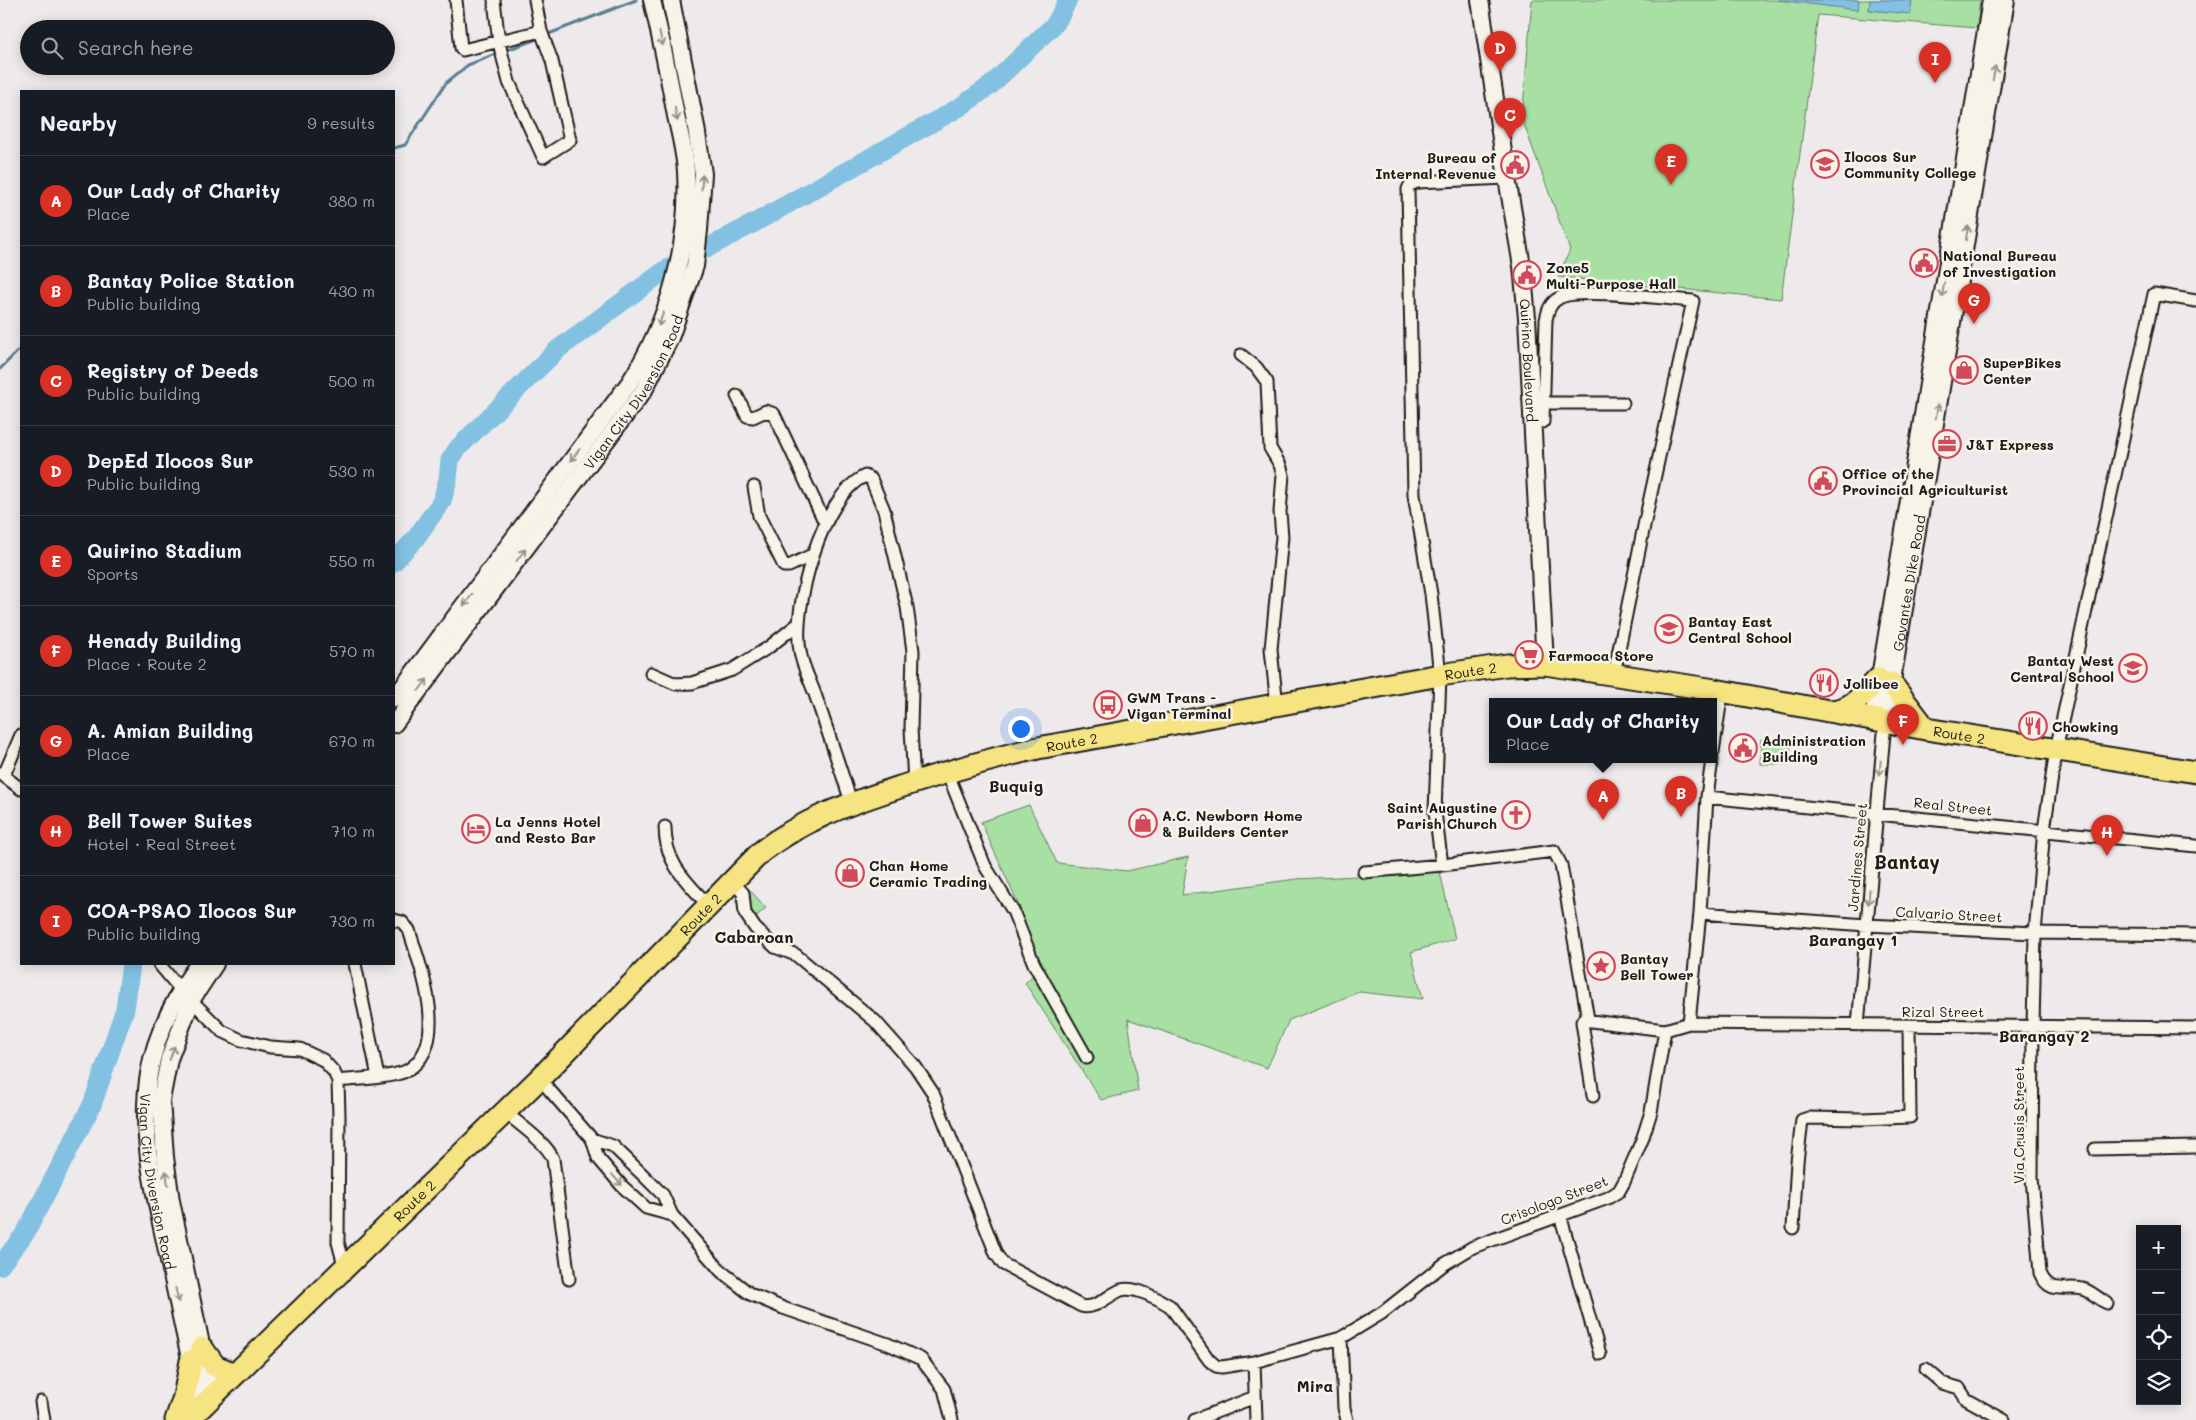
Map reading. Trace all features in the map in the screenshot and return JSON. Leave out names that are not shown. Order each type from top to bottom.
[{"type":"highway","name":"Route 2","points":[[200,1408],[540,1078],[761,852],[801,824],[851,802],[947,772],[1038,748],[1440,675],[1507,665],[1545,664],[1722,692],[1926,729],[2196,772]]},
{"type":"highway","points":[[1827,711],[1840,710],[1851,706],[1885,681],[1926,729]]},
{"type":"highway","points":[[176,1420],[196,1354],[216,1366],[235,1374]]},
{"type":"main road","name":"Quirino Boulevard","points":[[1480,0],[1506,178],[1522,266],[1527,318],[1545,664]]},
{"type":"main road","name":"Govantes Dike Road","points":[[1879,721],[1976,134],[1991,0]]},
{"type":"main road","name":"Govantes Dike Road","points":[[1976,134],[2006,0]]},
{"type":"main road","name":"Vigan City Diversion Road","points":[[395,723],[644,390],[670,338],[695,266],[703,174],[696,127],[672,5]]},
{"type":"main road","name":"Vigan City Diversion Road","points":[[395,698],[630,382],[645,358],[657,331],[677,272],[683,240],[686,172],[654,6]]},
{"type":"main road","name":"Vigan City Diversion Road","points":[[198,965],[186,994],[156,1045],[149,1074],[146,1118],[152,1178],[196,1354],[200,1408]]},
{"type":"main road","name":"Vigan City Diversion Road","points":[[186,994],[214,965]]},
{"type":"street","points":[[456,0],[461,48],[463,50],[499,45],[542,32]]},
{"type":"street","points":[[494,0],[499,45],[509,82],[543,157],[570,140],[535,0]]},
{"type":"street","points":[[1442,865],[1435,812],[1440,675],[1431,594],[1414,495],[1408,189],[1410,185],[1417,182],[1506,178]]},
{"type":"street","points":[[1543,422],[1546,320],[1550,305],[1560,297],[1587,294],[1693,301],[1614,674]]},
{"type":"street","name":"Via Crusis Street","points":[[2106,1303],[2082,1289],[2048,1286],[2040,1273],[2032,1178],[2033,1026],[2035,933],[2044,830],[2056,750],[2154,294],[2196,301]]},
{"type":"street","points":[[1242,355],[1256,367],[1266,382],[1270,448],[1280,465],[1283,475],[1280,517],[1282,537],[1271,649],[1277,706]]},
{"type":"street","points":[[736,396],[747,416],[753,417],[766,411],[774,414],[825,523]]},
{"type":"street","points":[[1545,404],[1622,403]]},
{"type":"street","points":[[851,802],[800,652],[798,624],[812,555],[825,523],[855,480],[865,476],[871,479],[884,510],[907,607],[913,651],[911,728],[914,783]]},
{"type":"street","points":[[754,487],[759,516],[784,566],[812,555]]},
{"type":"street","points":[[651,672],[676,684],[692,683],[732,670],[762,651],[798,624]]},
{"type":"street","points":[[1717,725],[1722,692]]},
{"type":"street","name":"Jardines Street","points":[[1858,1025],[1875,814],[1879,721]]},
{"type":"street","points":[[20,737],[2,774],[20,788]]},
{"type":"street","points":[[1586,1019],[1665,1030],[1689,1023],[1700,913],[1706,798],[1711,763]]},
{"type":"street","points":[[947,772],[985,866],[1013,911],[1034,964],[1087,1058]]},
{"type":"street","name":"Real Street","points":[[1706,798],[2196,846]]},
{"type":"street","points":[[665,827],[666,850],[671,861],[708,905]]},
{"type":"street","points":[[1364,872],[1442,865],[1554,851],[1561,865],[1586,1019]]},
{"type":"street","name":"Crisologo Street","points":[[732,881],[744,893],[744,913],[755,928],[775,947],[796,954],[875,1021],[915,1066],[933,1093],[996,1254],[1003,1264],[1087,1308],[1121,1290],[1128,1289],[1153,1298],[1170,1306],[1212,1363],[1222,1367],[1254,1362],[1341,1338],[1382,1313],[1443,1265],[1473,1246],[1608,1198],[1619,1191],[1651,1112],[1665,1030]]},
{"type":"street","name":"Calvario Street","points":[[1700,913],[1867,925],[2035,933],[2196,934]]},
{"type":"street","points":[[338,1081],[404,1072],[415,1065],[425,1050],[430,1030],[430,997],[409,930],[402,922],[395,920]]},
{"type":"street","points":[[160,965],[222,1031],[242,1040],[270,1047],[300,1049],[323,1060],[334,1072],[338,1081],[340,1116],[338,1242],[345,1269]]},
{"type":"street","points":[[355,965],[378,1077]]},
{"type":"street","points":[[1586,1019],[1582,1022],[1593,1096]]},
{"type":"street","name":"Rizal Street","points":[[1689,1023],[2196,1028]]},
{"type":"street","points":[[1793,1228],[1802,1120],[1808,1118],[1863,1119],[1910,1117],[1909,1026]]},
{"type":"street","points":[[540,1078],[592,1139],[598,1158],[628,1191],[646,1208],[672,1215]]},
{"type":"street","points":[[505,1112],[547,1146],[551,1152],[569,1279]]},
{"type":"street","points":[[592,1139],[613,1146],[626,1158],[663,1195],[672,1215],[721,1272],[750,1294],[783,1308],[888,1344],[921,1359],[944,1389],[952,1420]]},
{"type":"street","points":[[2095,1149],[2196,1147]]},
{"type":"street","points":[[1560,1215],[1600,1354]]},
{"type":"street","points":[[1341,1338],[1344,1408],[1347,1420]]},
{"type":"street","points":[[1254,1362],[1256,1420]]},
{"type":"street","points":[[1926,1369],[1942,1383],[1959,1388],[1966,1399],[2004,1420]]},
{"type":"street","points":[[1195,1420],[1255,1397]]},
{"type":"street","points":[[41,1402],[44,1420]]},
{"type":"green space","points":[[1532,0],[1980,0],[1977,28],[1818,15],[1781,299],[1558,277],[1570,250],[1522,119]]},
{"type":"green space","points":[[1761,740],[1791,740],[1790,764],[1760,764]]},
{"type":"green space","points":[[1029,805],[1057,863],[1127,871],[1188,857],[1182,895],[1296,879],[1440,872],[1455,939],[1411,952],[1423,999],[1359,992],[1289,1020],[1267,1068],[1128,1019],[1138,1091],[1101,1100],[1025,983],[1040,968],[1020,908],[981,822]]},
{"type":"green space","points":[[749,889],[766,908],[752,920],[735,901]]},
{"type":"water","points":[[1778,0],[1859,0],[1858,10]]},
{"type":"water","points":[[1870,0],[1912,0],[1910,14],[1869,10]]},
{"type":"waterway","points":[[546,35],[636,0]]},
{"type":"waterway","points":[[395,561],[415,539],[442,501],[448,479],[450,460],[458,448],[557,350],[664,271],[756,222],[960,107],[991,85],[1056,23],[1068,0]]},
{"type":"waterway","points":[[504,51],[540,38]]},
{"type":"waterway","points":[[395,148],[405,145],[446,83],[468,65],[498,53]]},
{"type":"waterway","points":[[0,369],[20,349]]},
{"type":"waterway","points":[[0,1266],[26,1232],[92,1105],[125,1009],[131,965]]},
{"type":"place","name":"DepEd Ilocos Sur","points":[[1500,72]]},
{"type":"place","name":"COA-PSAO Ilocos Sur","points":[[1935,83]]},
{"type":"place","name":"Registry of Deeds","points":[[1510,139]]},
{"type":"place","name":"Ilocos Sur Community College","points":[[1825,164]]},
{"type":"place","name":"Bureau of Internal Revenue","points":[[1515,165]]},
{"type":"place","name":"Quirino Stadium","points":[[1671,185]]},
{"type":"place","name":"National Bureau of Investigation","points":[[1924,263]]},
{"type":"place","name":"Zone5 Multi-Purpose Hall","points":[[1527,275]]},
{"type":"place","name":"A. Amian Building","points":[[1974,324]]},
{"type":"place","name":"SuperBikes Center","points":[[1964,370]]},
{"type":"place","name":"J&T Express","points":[[1947,444]]},
{"type":"place","name":"Office of the Provincial Agriculturist","points":[[1823,481]]},
{"type":"place","name":"Bantay East Central School","points":[[1669,629]]},
{"type":"place","name":"Farmoca Store","points":[[1529,655]]},
{"type":"place","name":"Bantay West Central School","points":[[2133,668]]},
{"type":"place","name":"Jollibee","points":[[1824,683]]},
{"type":"place","name":"GWM Trans - Vigan Terminal","points":[[1108,705]]},
{"type":"place","name":"Chowking","points":[[2033,726]]},
{"type":"place","name":"Henady Building","points":[[1903,745]]},
{"type":"place","name":"Administration Building","points":[[1743,748]]},
{"type":"place","name":"Saint Augustine Parish Church","points":[[1516,815]]},
{"type":"place","name":"Bantay Police Station","points":[[1681,817]]},
{"type":"place","name":"Our Lady of Charity","points":[[1603,820]]},
{"type":"place","name":"A.C. Newborn Home & Builders Center","points":[[1143,823]]},
{"type":"place","name":"La Jenns Hotel and Resto Bar","points":[[476,829]]},
{"type":"place","name":"Bell Tower Suites","points":[[2107,856]]},
{"type":"place","name":"Chan Home Ceramic Trading","points":[[850,873]]},
{"type":"place","name":"Bantay Bell Tower","points":[[1601,966]]},
{"type":"district","name":"Buquig","points":[[1016,785]]},
{"type":"district","name":"Bantay","points":[[1907,861]]},
{"type":"district","name":"Cabaroan","points":[[754,936]]},
{"type":"district","name":"Barangay 1","points":[[1853,939]]},
{"type":"district","name":"Barangay 2","points":[[2044,1035]]},
{"type":"district","name":"Mira","points":[[1315,1385]]}]
